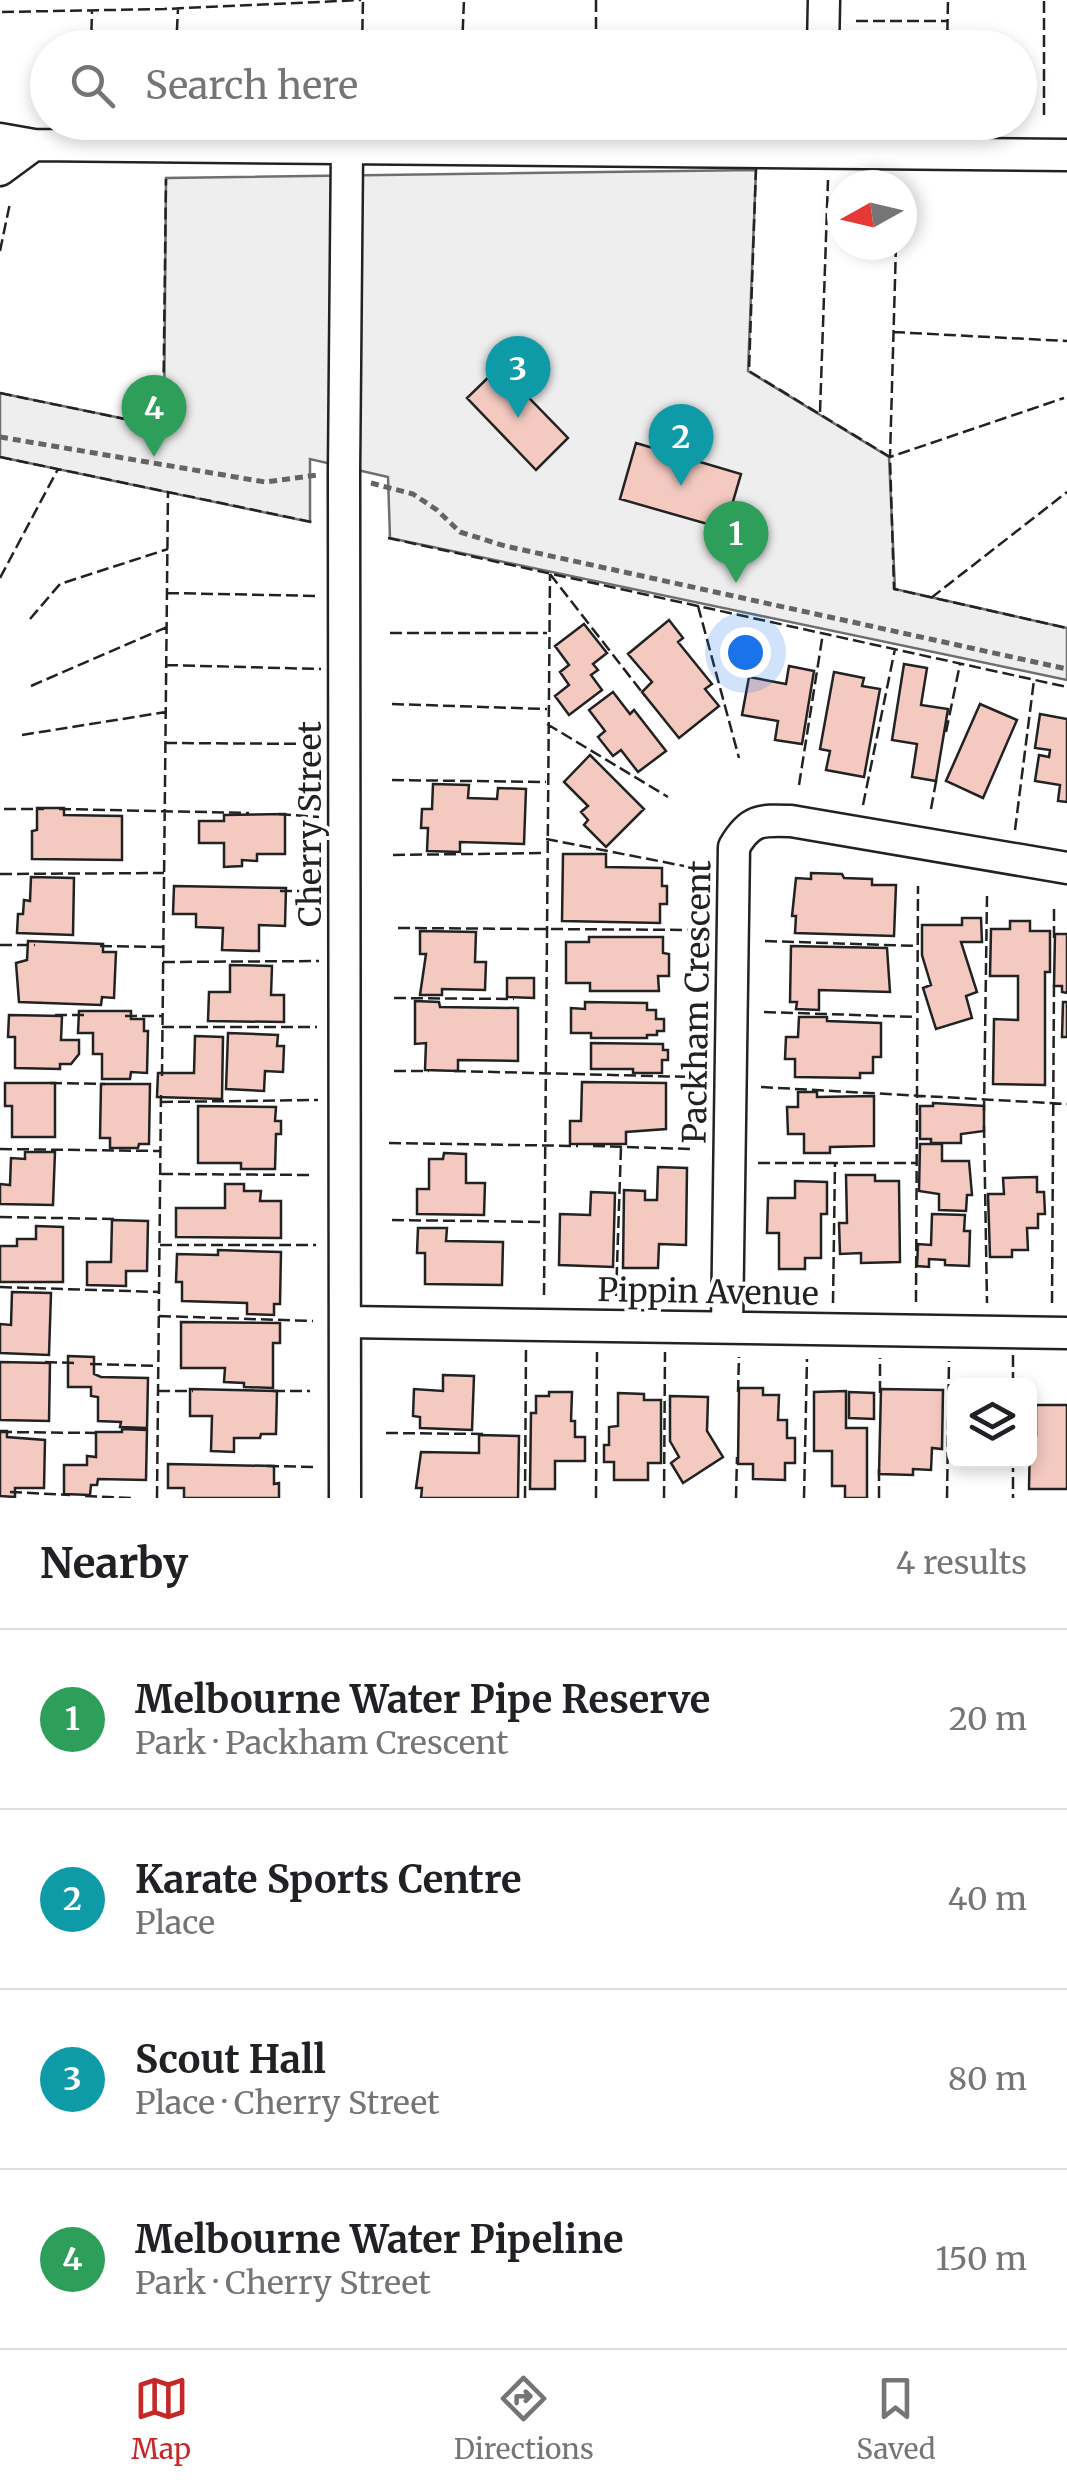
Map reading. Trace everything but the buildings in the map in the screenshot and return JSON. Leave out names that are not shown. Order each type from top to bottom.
[{"type":"street","points":[[823,30],[824,0]]},
{"type":"street","points":[[0,139],[34,145],[347,150],[712,140]]},
{"type":"street","points":[[862,140],[1067,155]]},
{"type":"street","points":[[0,170],[34,145]]},
{"type":"street","name":"Cherry Street","points":[[346,1498],[347,150]]},
{"type":"street","name":"Packham Crescent","points":[[727,1327],[734,847],[744,830],[761,820],[791,821],[1067,868]]},
{"type":"street","name":"Pippin Avenue","points":[[347,1322],[1067,1332]]},
{"type":"path","points":[[0,438],[265,482],[344,471],[383,489],[413,494],[438,510],[460,532],[505,546],[1067,669]]},
{"type":"shaded area","points":[[756,170],[748,371],[889,457],[895,589],[1067,628],[1067,680],[390,538],[388,477],[310,459],[310,522],[0,457],[0,393],[164,427],[166,178]]},
{"type":"fence","points":[[2,12],[361,0]]},
{"type":"fence","points":[[362,30],[363,0]]},
{"type":"fence","points":[[463,30],[464,0]]},
{"type":"fence","points":[[596,0],[596,30]]},
{"type":"fence","points":[[947,30],[948,0]]},
{"type":"fence","points":[[1044,0],[1044,115]]},
{"type":"fence","points":[[177,30],[178,9]]},
{"type":"fence","points":[[91,30],[92,10]]},
{"type":"fence","points":[[856,21],[948,21]]},
{"type":"fence","points":[[756,168],[749,371],[890,457],[894,589],[1067,628]]},
{"type":"fence","points":[[0,393],[163,427],[166,179]]},
{"type":"fence","points":[[0,251],[10,203]]},
{"type":"fence","points":[[820,412],[827,209]]},
{"type":"fence","points":[[896,260],[890,457],[1064,398]]},
{"type":"fence","points":[[893,332],[1067,341]]},
{"type":"fence","points":[[0,457],[312,522]]},
{"type":"fence","points":[[0,578],[58,469]]},
{"type":"fence","points":[[162,1076],[168,491]]},
{"type":"fence","points":[[931,598],[1067,492]]},
{"type":"fence","points":[[388,538],[1067,687]]},
{"type":"fence","points":[[30,619],[60,584],[168,549]]},
{"type":"fence","points":[[550,574],[645,696]]},
{"type":"fence","points":[[544,1295],[550,574]]},
{"type":"fence","points":[[167,593],[319,596]]},
{"type":"fence","points":[[698,606],[739,758]]},
{"type":"fence","points":[[31,686],[167,627]]},
{"type":"fence","points":[[390,633],[547,633]]},
{"type":"fence","points":[[799,785],[823,633]]},
{"type":"fence","points":[[863,805],[895,649]]},
{"type":"fence","points":[[946,732],[960,664]]},
{"type":"fence","points":[[166,665],[321,669]]},
{"type":"fence","points":[[1015,830],[1034,680]]},
{"type":"fence","points":[[392,704],[547,709]]},
{"type":"fence","points":[[22,735],[166,712]]},
{"type":"fence","points":[[547,724],[668,797]]},
{"type":"fence","points":[[165,743],[321,744]]},
{"type":"fence","points":[[931,809],[937,776]]},
{"type":"fence","points":[[392,780],[546,782]]},
{"type":"fence","points":[[4,809],[44,809]]},
{"type":"fence","points":[[59,809],[249,813]]},
{"type":"fence","points":[[279,814],[319,817]]},
{"type":"fence","points":[[546,839],[684,866]]},
{"type":"fence","points":[[393,855],[546,853]]},
{"type":"fence","points":[[0,874],[164,873]]},
{"type":"fence","points":[[916,1302],[918,886]]},
{"type":"fence","points":[[280,891],[315,891]]},
{"type":"fence","points":[[984,1111],[987,896]]},
{"type":"fence","points":[[1054,905],[1054,938]]},
{"type":"fence","points":[[398,928],[693,930]]},
{"type":"fence","points":[[765,941],[917,946]]},
{"type":"fence","points":[[0,945],[35,945]]},
{"type":"fence","points":[[100,946],[163,947]]},
{"type":"fence","points":[[163,962],[319,961]]},
{"type":"fence","points":[[1052,1303],[1054,983]]},
{"type":"fence","points":[[394,998],[514,999]]},
{"type":"fence","points":[[764,1012],[917,1017]]},
{"type":"fence","points":[[55,1015],[85,1015]]},
{"type":"fence","points":[[125,1016],[162,1016]]},
{"type":"fence","points":[[162,1027],[317,1027]]},
{"type":"fence","points":[[394,1071],[429,1071]]},
{"type":"fence","points":[[454,1071],[692,1077]]},
{"type":"fence","points":[[50,1083],[105,1084]]},
{"type":"fence","points":[[761,1087],[1067,1104]]},
{"type":"fence","points":[[157,1498],[161,1091]]},
{"type":"fence","points":[[161,1102],[318,1100]]},
{"type":"fence","points":[[984,1126],[987,1303]]},
{"type":"fence","points":[[389,1143],[578,1146]]},
{"type":"fence","points":[[593,1146],[693,1149]]},
{"type":"fence","points":[[616,1296],[621,1147]]},
{"type":"fence","points":[[0,1149],[161,1151]]},
{"type":"fence","points":[[758,1163],[916,1163]]},
{"type":"fence","points":[[833,1303],[835,1163]]},
{"type":"fence","points":[[161,1174],[314,1175]]},
{"type":"fence","points":[[0,1217],[115,1219]]},
{"type":"fence","points":[[392,1220],[544,1222]]},
{"type":"fence","points":[[160,1245],[316,1245]]},
{"type":"fence","points":[[0,1287],[159,1292]]},
{"type":"fence","points":[[159,1316],[313,1321]]},
{"type":"fence","points":[[525,1498],[526,1348]]},
{"type":"fence","points":[[596,1498],[597,1352]]},
{"type":"fence","points":[[664,1498],[665,1352]]},
{"type":"fence","points":[[1013,1355],[1013,1378]]},
{"type":"fence","points":[[738,1392],[739,1357]]},
{"type":"fence","points":[[880,1358],[880,1393]]},
{"type":"fence","points":[[804,1498],[807,1359]]},
{"type":"fence","points":[[947,1498],[949,1361]]},
{"type":"fence","points":[[45,1362],[75,1363]]},
{"type":"fence","points":[[90,1364],[158,1366]]},
{"type":"fence","points":[[158,1391],[193,1391]]},
{"type":"fence","points":[[273,1391],[310,1391]]},
{"type":"fence","points":[[0,1432],[100,1433]]},
{"type":"fence","points":[[386,1433],[486,1434]]},
{"type":"fence","points":[[736,1498],[737,1457]]},
{"type":"fence","points":[[267,1466],[314,1467]]},
{"type":"fence","points":[[879,1468],[879,1498]]},
{"type":"fence","points":[[1013,1468],[1013,1498]]},
{"type":"fence","points":[[10,1492],[70,1495]]},
{"type":"fence","points":[[85,1496],[134,1498]]},
{"type":"place","name":"Scout Hall","points":[[518,418]]},
{"type":"place","name":"Melbourne Water Pipeline","points":[[154,457]]},
{"type":"place","name":"Karate Sports Centre","points":[[681,486]]},
{"type":"place","name":"Melbourne Water Pipe Reserve","points":[[736,583]]}]
